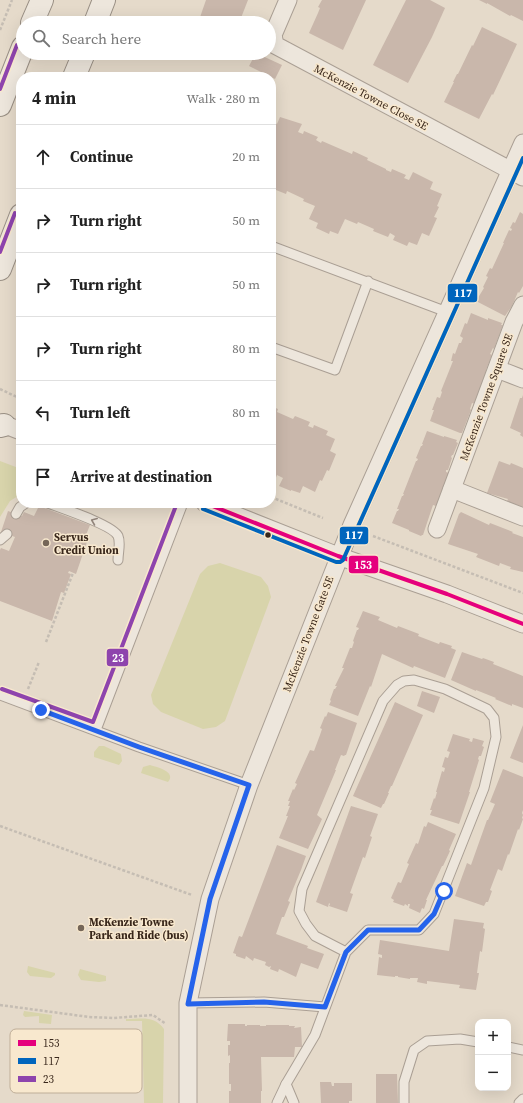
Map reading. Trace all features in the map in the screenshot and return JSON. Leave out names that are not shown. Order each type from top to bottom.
[{"type":"main road","points":[[35,16],[42,0]]},
{"type":"main road","points":[[98,16],[104,0]]},
{"type":"main road","points":[[0,105],[18,60]]},
{"type":"main road","points":[[76,72],[81,60]]},
{"type":"main road","points":[[0,269],[16,228]]},
{"type":"street","name":"McKenzie Towne Close SE","points":[[276,28],[288,0]]},
{"type":"street","name":"McKenzie Towne Close SE","points":[[276,47],[517,174]]},
{"type":"street","name":"McKenzie Towne Gate SE","points":[[188,1103],[188,1004],[210,899],[249,785],[338,556],[447,312],[517,174],[523,143]]},
{"type":"street","name":"McKenzie Towne Square SE","points":[[437,529],[514,322],[523,305]]},
{"type":"street","points":[[497,369],[523,379]]},
{"type":"street","points":[[452,489],[523,517]]},
{"type":"street","points":[[218,508],[338,556],[447,594],[523,624]]},
{"type":"lane","points":[[276,248],[368,281],[447,312]]},
{"type":"lane","points":[[276,348],[335,370],[368,281]]},
{"type":"lane","points":[[16,514],[19,508]]},
{"type":"lane","points":[[61,508],[109,527],[117,534],[119,544],[118,560]]},
{"type":"lane","points":[[96,730],[181,508]]},
{"type":"lane","points":[[277,1103],[286,1084],[315,1035],[346,952],[368,930],[419,930],[434,914],[484,788],[496,737],[494,718],[487,709],[445,690],[414,680],[404,681],[397,685],[383,701],[302,889],[299,911],[306,924],[315,936],[346,952]]},
{"type":"lane","points":[[0,695],[139,747],[249,785]]},
{"type":"lane","points":[[188,1004],[264,1002],[325,1007]]},
{"type":"lane","points":[[404,1103],[404,1082],[414,1050],[427,1041],[460,1039],[475,1042]]},
{"type":"lane","points":[[511,1048],[523,1050]]},
{"type":"lane","points":[[286,1084],[294,1103]]},
{"type":"lane","points":[[519,1103],[523,1099]]},
{"type":"path","points":[[0,30],[12,0]]},
{"type":"path","points":[[0,389],[16,397]]},
{"type":"path","points":[[276,499],[324,518]]},
{"type":"path","points":[[373,536],[523,593]]},
{"type":"path","points":[[46,642],[73,573]]},
{"type":"path","points":[[28,689],[39,662]]},
{"type":"path","points":[[0,826],[193,895]]},
{"type":"path","points":[[0,1005],[89,1017],[114,1018],[153,1015],[166,1024]]},
{"type":"shaded area","points":[[0,461],[16,467],[16,497],[10,501],[0,517]]},
{"type":"shaded area","points":[[220,563],[261,577],[268,586],[271,597],[225,721],[216,727],[203,729],[161,712],[153,704],[151,695],[200,574],[208,566]]},
{"type":"shaded area","points":[[99,746],[104,746],[121,754],[122,761],[119,765],[94,757],[94,752]]},
{"type":"shaded area","points":[[150,765],[165,770],[170,775],[168,782],[141,773],[143,767]]},
{"type":"shaded area","points":[[28,966],[55,973],[55,975],[51,978],[30,976],[27,972]]},
{"type":"shaded area","points":[[80,969],[106,976],[106,981],[99,982],[81,980],[78,975]]},
{"type":"shaded area","points":[[24,1011],[52,1015],[51,1024],[39,1023],[39,1016],[25,1017],[23,1015]]},
{"type":"shaded area","points":[[142,1018],[152,1020],[164,1029],[163,1103],[144,1103],[142,1021],[126,1021],[126,1019]]},
{"type":"building","points":[[206,0],[248,0],[242,16],[200,16]]},
{"type":"building","points":[[322,0],[366,0],[343,50],[309,33]]},
{"type":"building","points":[[406,0],[430,0],[445,8],[408,83],[373,65]]},
{"type":"building","points":[[479,0],[523,0],[523,21],[511,15],[510,16]]},
{"type":"building","points":[[482,27],[517,44],[493,95],[492,94],[479,119],[444,102]]},
{"type":"building","points":[[252,60],[271,60],[282,65],[276,77],[276,72],[261,72],[249,66]]},
{"type":"building","points":[[280,117],[302,124],[298,132],[303,134],[304,131],[318,137],[316,140],[321,143],[322,141],[352,154],[353,151],[368,158],[367,160],[386,170],[391,172],[392,169],[406,175],[404,178],[409,180],[413,172],[433,182],[430,189],[442,194],[437,206],[439,207],[434,217],[437,218],[429,236],[422,233],[417,245],[409,242],[407,246],[393,240],[395,236],[390,233],[388,237],[373,231],[374,229],[358,222],[357,224],[345,219],[338,234],[330,231],[329,234],[316,228],[318,223],[309,219],[315,206],[303,201],[304,199],[287,191],[286,194],[276,190],[277,124]]},
{"type":"building","points":[[520,212],[523,214],[523,286],[519,293],[518,292],[512,306],[505,316],[476,301],[484,288],[483,287],[488,277],[486,276],[490,268],[492,269],[509,230],[511,231],[512,229],[510,228],[513,222],[515,223]]},
{"type":"building","points":[[471,313],[488,320],[488,318],[502,323],[501,325],[503,325],[494,349],[493,348],[490,354],[492,355],[475,404],[472,403],[471,410],[462,433],[460,433],[430,421],[434,410],[432,410],[437,397],[440,398],[441,391],[453,361],[451,361],[453,353],[455,354],[459,343],[461,343],[463,338],[460,336]]},
{"type":"building","points":[[523,395],[523,437],[520,435],[521,433],[510,428],[520,398],[522,398]]},
{"type":"building","points":[[276,408],[278,409],[277,412],[293,419],[295,416],[310,422],[308,426],[313,428],[314,425],[328,431],[326,435],[335,439],[330,451],[336,454],[329,471],[327,470],[322,481],[320,480],[315,492],[303,486],[300,493],[279,486],[283,478],[277,475],[276,478]]},
{"type":"building","points":[[427,431],[457,440],[456,442],[458,443],[451,457],[448,470],[446,470],[446,472],[449,473],[436,506],[433,505],[423,535],[421,536],[392,523],[399,509],[397,509],[418,459],[416,458],[423,444]]},
{"type":"building","points":[[499,461],[510,465],[511,463],[523,468],[523,507],[507,501],[508,499],[487,493]]},
{"type":"building","points":[[38,508],[44,508],[90,525],[86,535],[89,536],[76,574],[69,571],[68,573],[71,574],[64,593],[61,592],[52,621],[0,601],[0,550],[1,548],[9,551],[15,537],[1,532],[8,511],[22,516],[24,512],[34,516]]},
{"type":"building","points":[[461,512],[489,525],[490,523],[523,537],[523,572],[510,569],[511,567],[500,563],[499,566],[476,557],[478,554],[448,544]]},
{"type":"building","points":[[363,611],[380,617],[378,620],[397,628],[398,626],[439,644],[440,642],[452,646],[451,648],[456,650],[445,678],[414,666],[413,668],[382,654],[371,687],[370,686],[358,716],[329,705],[334,689],[337,686],[335,686],[344,668],[342,668],[350,648],[352,648],[353,641],[359,628],[356,627]]},
{"type":"building","points":[[462,652],[494,662],[493,664],[523,676],[523,708],[512,704],[512,706],[451,680]]},
{"type":"building","points":[[422,691],[440,697],[434,713],[417,706]]},
{"type":"building","points":[[395,702],[423,715],[381,808],[353,796]]},
{"type":"building","points":[[328,712],[357,723],[346,755],[341,755],[317,815],[322,819],[308,849],[279,838],[288,816],[286,816],[290,806],[288,806],[290,801],[288,801],[297,784],[295,783],[310,750],[314,751],[322,729],[320,728]]},
{"type":"building","points":[[523,725],[523,763],[510,758]]},
{"type":"building","points":[[453,734],[470,739],[469,741],[472,742],[473,738],[484,741],[482,746],[484,747],[481,756],[479,756],[478,759],[479,760],[470,792],[459,824],[430,815],[432,810],[430,810],[434,798],[435,799],[442,771],[444,772],[445,768],[442,767],[445,757],[448,758],[450,752],[447,751]]},
{"type":"building","points":[[503,769],[523,777],[523,819],[502,871],[498,869],[490,890],[492,891],[488,902],[486,902],[484,906],[455,896],[467,863],[471,865],[487,820],[495,804],[490,802]]},
{"type":"building","points":[[351,806],[378,814],[370,836],[372,837],[365,858],[363,857],[350,893],[353,894],[347,912],[329,906],[329,903],[328,907],[316,902]]},
{"type":"building","points":[[428,822],[456,834],[449,850],[450,851],[426,900],[424,909],[422,908],[420,913],[409,908],[410,904],[408,904],[408,906],[405,904],[404,906],[393,902],[394,900],[391,898],[398,882],[401,883],[409,864],[407,863],[416,843],[418,844],[424,826],[426,827]]},
{"type":"building","points":[[277,845],[306,856],[288,901],[290,902],[284,917],[282,917],[276,934],[308,946],[307,948],[324,954],[318,969],[301,963],[296,977],[279,969],[278,972],[270,969],[271,966],[269,967],[265,965],[266,962],[254,958],[253,961],[246,956],[245,959],[236,956],[236,954],[233,953],[239,936],[242,937]]},
{"type":"building","points":[[454,919],[484,923],[483,928],[485,929],[482,952],[480,951],[477,973],[479,973],[476,990],[459,988],[460,985],[427,981],[427,984],[417,982],[418,978],[410,979],[398,976],[377,975],[379,957],[382,958],[382,955],[378,954],[380,940],[449,951]]},
{"type":"building","points":[[228,1024],[245,1024],[245,1026],[289,1025],[295,1026],[294,1028],[301,1027],[302,1047],[295,1047],[294,1057],[261,1057],[261,1103],[229,1103],[229,1091],[231,1091],[231,1084],[229,1084],[230,1055],[228,1056],[228,1045],[230,1045],[230,1041],[227,1041]]},
{"type":"building","points":[[376,1074],[397,1074],[398,1103],[376,1103]]},
{"type":"building","points":[[320,1082],[331,1082],[332,1086],[334,1086],[334,1083],[352,1083],[352,1101],[349,1101],[349,1103],[321,1103]]},
{"type":"transit line","name":"23","points":[[0,89],[16,48]]},
{"type":"transit line","name":"117","points":[[203,509],[336,562],[343,560],[523,158]]},
{"type":"transit line","name":"23","points":[[0,252],[15,213]]},
{"type":"transit line","name":"23","points":[[2,689],[93,722],[175,508]]},
{"type":"transit line","name":"153","points":[[218,508],[338,556],[447,594],[523,624]]},
{"type":"place","name":"Servus Credit Union","points":[[46,543]]},
{"type":"place","name":"McKenzie Towne Park and Ride (bus)","points":[[81,928]]},
{"type":"route","points":[[41,710],[139,747],[249,785],[210,899],[188,1004],[264,1002],[325,1007],[346,952],[368,930],[419,930],[434,914],[444,891]]}]
